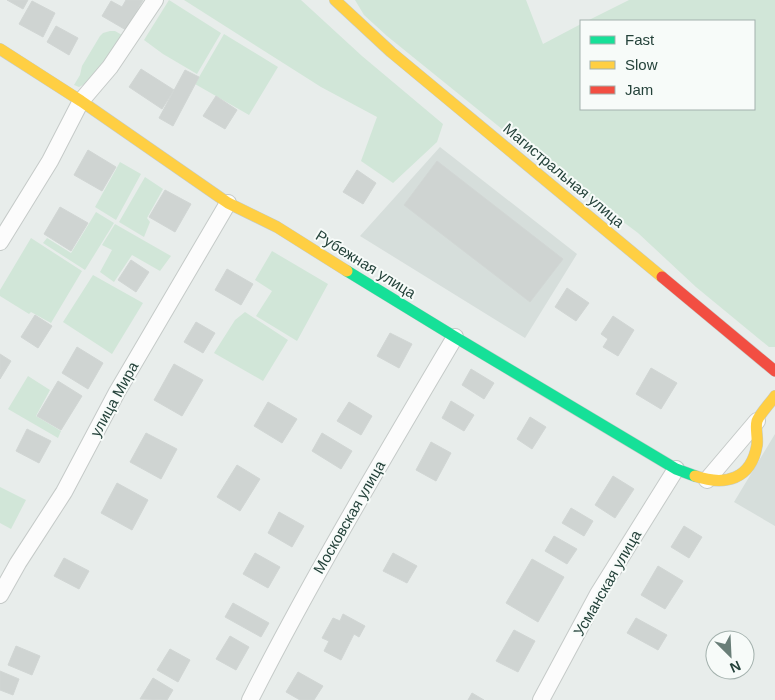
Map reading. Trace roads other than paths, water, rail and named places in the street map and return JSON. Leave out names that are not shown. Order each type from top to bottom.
[{"type":"street","points":[[0,242],[50,161],[81,101],[110,67],[155,0]]},
{"type":"street","name":"Магистральная улица","points":[[335,0],[362,28],[397,58],[488,131],[775,371]]},
{"type":"street","name":"Рубежная улица","points":[[0,49],[81,101],[173,166],[207,187],[228,204],[277,227],[455,337],[676,468],[700,479],[718,482],[736,478],[742,474],[752,460],[759,440],[757,421]]},
{"type":"street","name":"улица Мира","points":[[0,595],[64,492],[117,392],[228,204]]},
{"type":"street","name":"Московская улица","points":[[250,700],[285,630],[334,542],[455,337]]},
{"type":"street","points":[[707,480],[757,421],[775,396]]},
{"type":"street","name":"Усманская улица","points":[[541,700],[598,594],[676,468]]}]
